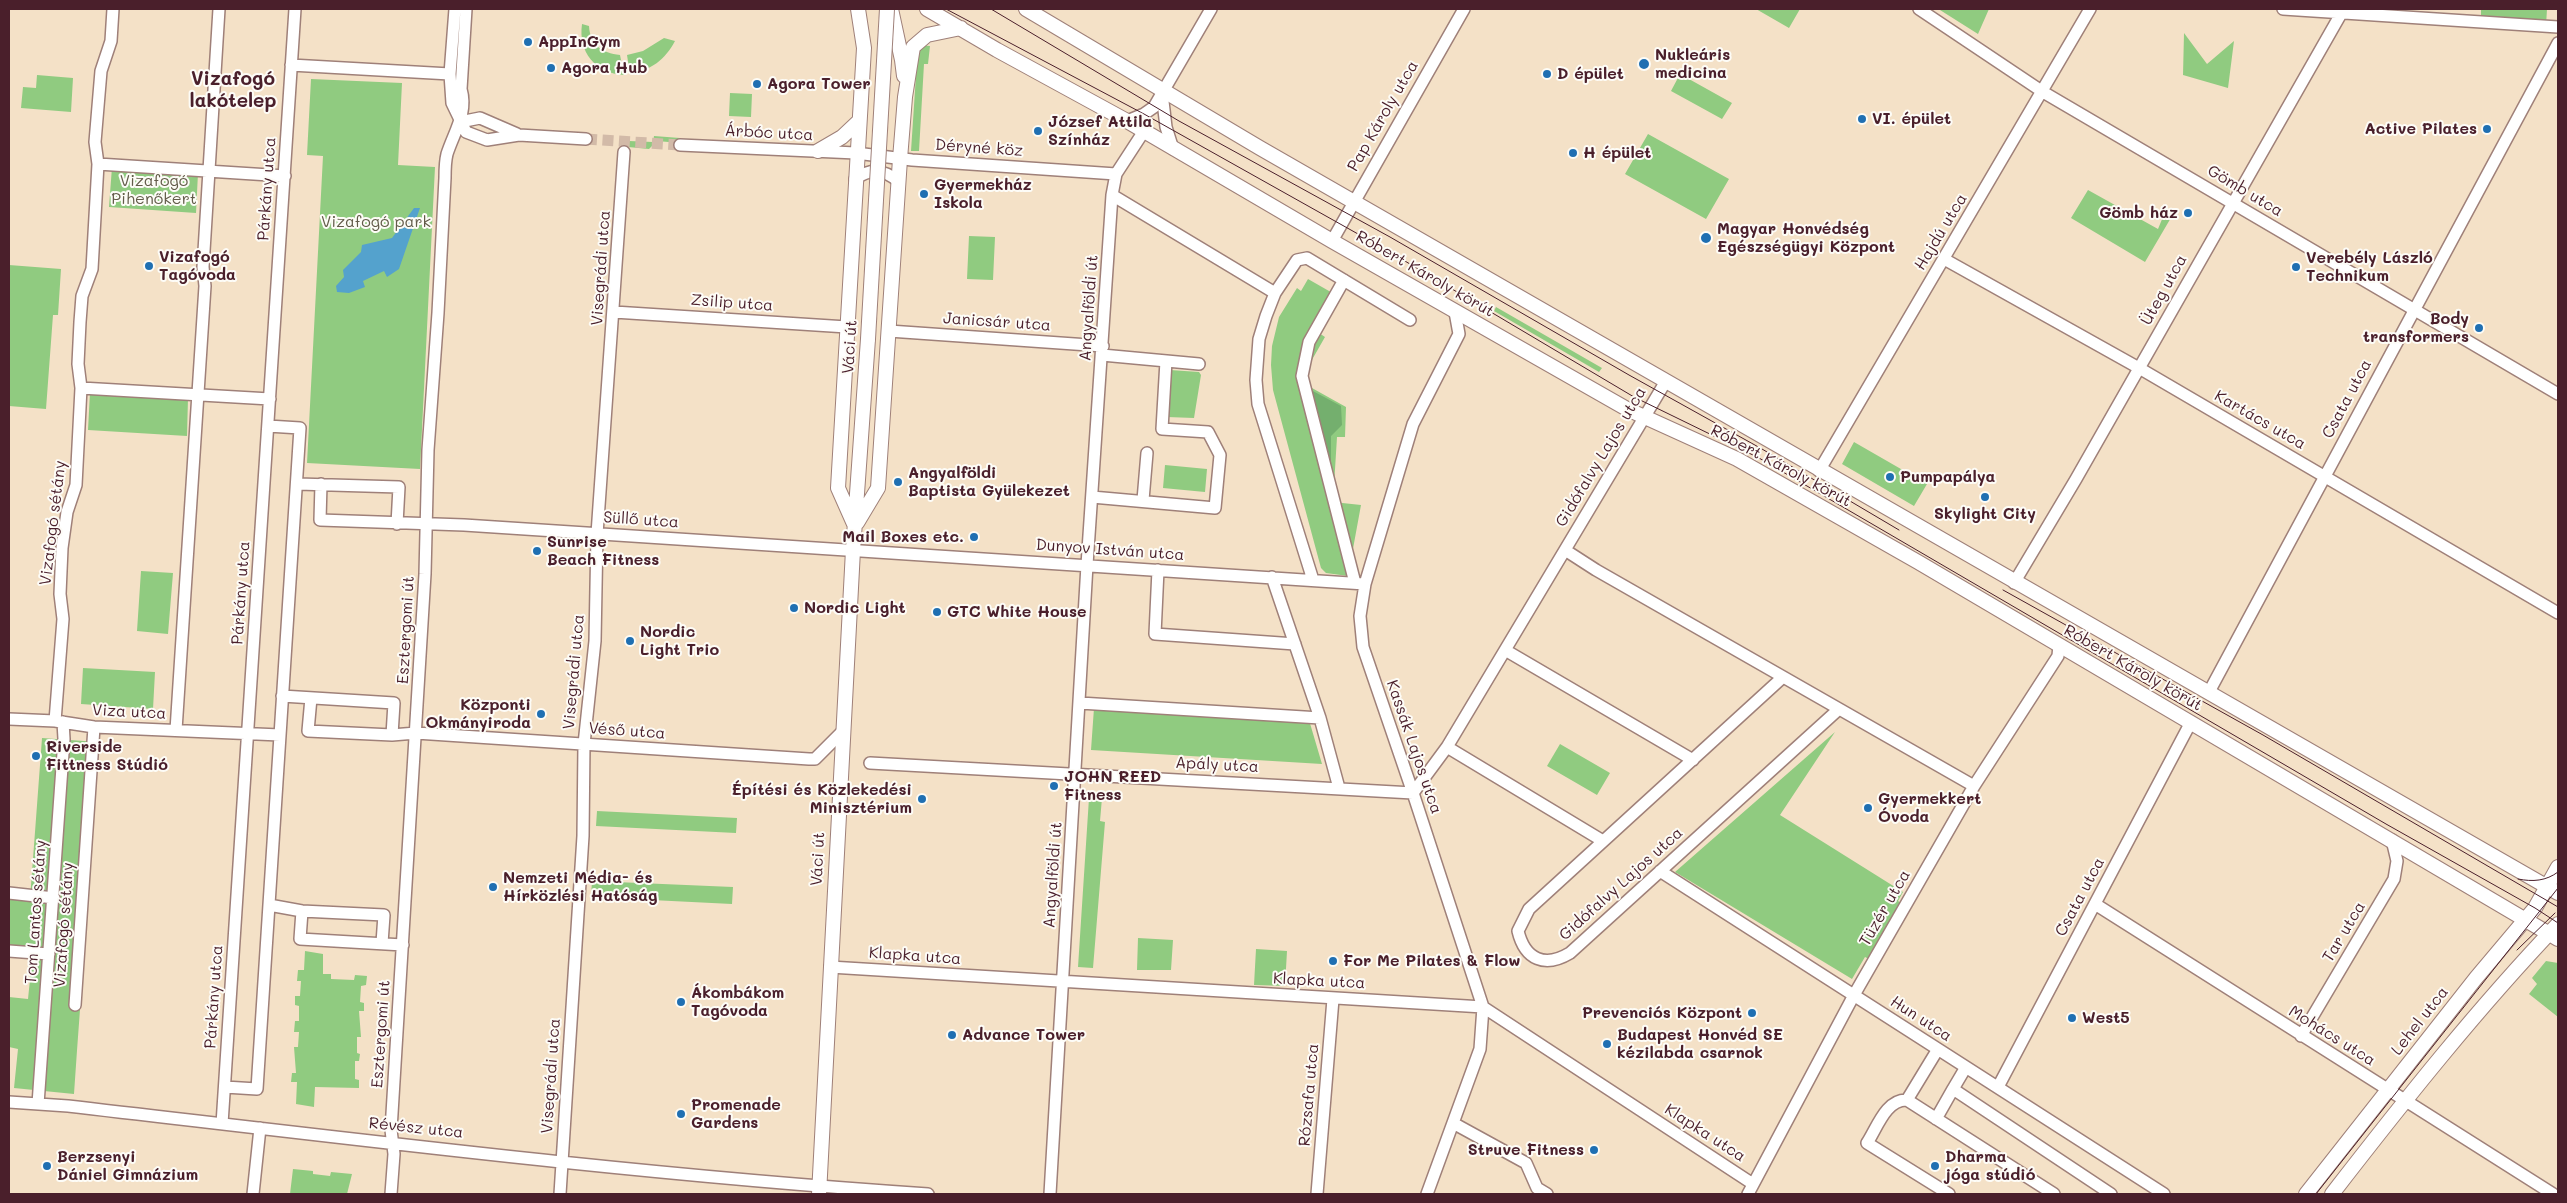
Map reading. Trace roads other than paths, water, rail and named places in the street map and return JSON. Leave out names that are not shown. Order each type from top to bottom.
[{"type":"main road","name":"Váci út","points":[[855,526],[838,488],[856,153],[864,48],[858,9]]},
{"type":"main road","points":[[864,48],[867,9]]},
{"type":"main road","name":"Váci út","points":[[819,1190],[853,550],[868,339],[887,9]]},
{"type":"main road","points":[[891,9],[902,60],[905,97]]},
{"type":"main road","name":"Róbert Károly körút","points":[[927,9],[1127,121],[1455,312],[1644,418],[1736,459],[1768,477],[2191,722],[2525,919],[2555,932]]},
{"type":"main road","points":[[937,9],[961,28]]},
{"type":"main road","name":"Róbert Károly körút","points":[[1026,9],[1162,92],[1666,381],[1819,471],[2553,889]]},
{"type":"main road","points":[[905,97],[914,47],[919,40],[936,32],[961,28]]},
{"type":"main road","name":"Váci út","points":[[855,526],[878,488],[905,97]]},
{"type":"main road","points":[[818,152],[842,137],[859,121]]},
{"type":"main road","name":"Lehel utca","points":[[2306,1194],[2476,978],[2525,919],[2553,889],[2558,866]]},
{"type":"main road","points":[[2332,1194],[2405,1101],[2522,962],[2555,932]]},
{"type":"street","name":"Vizafogó sétány","points":[[59,722],[63,619],[60,594],[62,548],[67,512],[76,485],[81,388],[78,364],[82,296],[92,269],[98,164],[95,142],[101,71],[111,41],[113,9]]},
{"type":"street","points":[[176,730],[211,170],[219,9]]},
{"type":"street","name":"Párkány utca","points":[[222,1124],[295,9]]},
{"type":"street","points":[[455,9],[450,74],[452,104],[466,132],[487,140],[518,135],[586,139]]},
{"type":"street","name":"Esztergomi út","points":[[391,1194],[403,945],[416,733],[428,450],[446,164],[452,140],[460,122],[464,100],[461,89],[466,9]]},
{"type":"street","points":[[1127,121],[1144,114],[1154,106],[1211,9]]},
{"type":"street","name":"Pap Károly utca","points":[[1332,241],[1464,9]]},
{"type":"street","name":"Gömb utca","points":[[1920,9],[2043,92],[2232,201],[2413,311],[2558,394]]},
{"type":"street","name":"Hajdú utca","points":[[1819,471],[2090,9]]},
{"type":"street","points":[[2283,9],[2558,27]]},
{"type":"street","name":"Üteg utca","points":[[2014,582],[2139,368],[2232,201],[2342,12]]},
{"type":"street","name":"Csata utca","points":[[2209,692],[2558,43]]},
{"type":"street","points":[[291,65],[450,74]]},
{"type":"street","points":[[1162,92],[1166,127],[1173,149]]},
{"type":"street","points":[[460,122],[480,118],[518,135]]},
{"type":"street","name":"Angyalföldi út","points":[[1050,1194],[1087,565],[1112,195],[1116,174],[1144,131]]},
{"type":"street","name":"Árbóc utca","points":[[680,145],[856,153],[900,159]]},
{"type":"street","name":"Visegrádi utca","points":[[560,1194],[582,836],[584,744],[595,641],[597,534],[624,152]]},
{"type":"street","name":"Déryné köz","points":[[900,159],[1116,174]]},
{"type":"street","points":[[98,164],[285,176]]},
{"type":"street","points":[[855,180],[865,172],[877,170],[889,173],[898,181]]},
{"type":"street","points":[[1112,195],[1275,293]]},
{"type":"street","points":[[1313,580],[1258,404],[1256,380],[1259,340],[1275,293],[1297,260],[1307,258],[1410,320]]},
{"type":"street","name":"Kartács utca","points":[[1944,258],[2139,368],[2558,614]]},
{"type":"street","points":[[1344,280],[1309,342],[1302,376],[1360,584]]},
{"type":"street","name":"Zsilip utca","points":[[614,312],[847,327]]},
{"type":"street","name":"Kassák Lajos utca","points":[[1427,1194],[1480,1049],[1482,1007],[1413,793],[1362,647],[1360,584],[1413,424],[1459,334],[1455,312]]},
{"type":"street","name":"Janicsár utca","points":[[889,331],[1102,351],[1199,364]]},
{"type":"street","points":[[1092,497],[1143,500],[1215,508],[1220,454],[1208,432],[1162,429],[1166,361]]},
{"type":"street","name":"Gidófalvy Lajos utca","points":[[1413,793],[1447,747],[1666,381]]},
{"type":"street","points":[[81,388],[270,399]]},
{"type":"street","points":[[225,1087],[258,1089],[282,696],[298,484],[300,428],[268,426]]},
{"type":"street","points":[[1143,500],[1147,453]]},
{"type":"street","points":[[298,484],[399,488],[397,524]]},
{"type":"street","name":"Süllő utca","points":[[321,484],[320,520],[397,524],[426,523],[853,550]]},
{"type":"street","name":"Dunyov István utca","points":[[853,550],[1360,584]]},
{"type":"street","name":"Gidófalvy Lajos utca","points":[[1565,550],[1596,570],[1974,786]]},
{"type":"street","points":[[1158,570],[1155,634],[1295,644]]},
{"type":"street","points":[[1272,577],[1320,718],[1339,788]]},
{"type":"street","name":"Tüzér utca","points":[[1750,1189],[1854,995],[1974,786],[2058,656],[2059,645]]},
{"type":"street","points":[[1505,650],[1693,760]]},
{"type":"street","name":"Gidófalvy Lajos utca","points":[[1783,677],[1529,909],[1518,931],[1526,951],[1537,959],[1548,962],[1558,960],[1570,953],[1839,709]]},
{"type":"street","name":"Esztergomi út","points":[[282,696],[394,703],[392,735]]},
{"type":"street","name":"Véső utca","points":[[311,698],[308,731],[392,735],[416,733],[815,759],[843,731]]},
{"type":"street","points":[[1080,703],[1320,718]]},
{"type":"street","name":"Viza utca","points":[[9,719],[59,722],[94,727],[248,734]]},
{"type":"street","name":"Tom Lantos sétány","points":[[38,1104],[64,740],[59,722]]},
{"type":"street","name":"Csata utca","points":[[1998,1087],[2191,722]]},
{"type":"street","name":"Vizafogó sétány","points":[[75,1005],[94,727]]},
{"type":"street","points":[[248,734],[280,735]]},
{"type":"street","points":[[1447,747],[1603,841]]},
{"type":"street","name":"Apály utca","points":[[870,763],[1413,793]]},
{"type":"street","name":"Tar utca","points":[[2301,1036],[2394,879],[2398,860],[2392,840]]},
{"type":"street","name":"Hun utca","points":[[1660,871],[2164,1194]]},
{"type":"street","points":[[9,893],[54,898]]},
{"type":"street","name":"Mohács utca","points":[[2095,904],[2552,1194]]},
{"type":"street","points":[[269,905],[302,911],[384,915],[382,943]]},
{"type":"street","points":[[302,911],[300,939],[403,945]]},
{"type":"street","points":[[9,951],[49,954]]},
{"type":"street","name":"Klapka utca","points":[[830,967],[1482,1007],[1750,1189]]},
{"type":"street","name":"Rózsafa utca","points":[[1317,1194],[1333,999]]},
{"type":"street","points":[[1906,1100],[1938,1049]]},
{"type":"street","points":[[1936,1119],[1966,1067]]},
{"type":"street","points":[[1953,1089],[2111,1194]]},
{"type":"street","points":[[1948,1194],[1867,1143],[1890,1105],[1898,1100],[1906,1100],[2054,1194]]},
{"type":"street","name":"Révész utca","points":[[9,1102],[393,1142],[819,1190],[928,1194]]},
{"type":"street","points":[[1453,1123],[1526,1163],[1537,1188],[1548,1194]]},
{"type":"street","points":[[253,1194],[260,1128]]},
{"type":"water","points":[[414,208],[420,208],[399,269],[387,277],[384,271],[363,281],[365,287],[349,293],[337,292],[336,286],[344,277],[343,270],[361,252],[362,245],[392,238]]},
{"type":"tunnel","points":[[586,139],[680,145]]},
{"type":"tram line","points":[[946,9],[1144,114],[1383,248],[1634,397],[1759,458],[2558,923]]},
{"type":"tram line","points":[[991,9],[1179,121],[1390,237],[1629,375],[1762,449],[1899,530]]},
{"type":"tram line","points":[[2003,590],[2263,735],[2558,907]]},
{"type":"tram line","points":[[2518,879],[2539,880],[2558,872]]},
{"type":"tram line","points":[[2316,1194],[2558,888]]},
{"type":"tram line","points":[[2517,950],[2555,913]]},
{"type":"place","name":"AppInGym","points":[[528,42]]},
{"type":"place","name":"Nukleáris medicina","points":[[1644,64]]},
{"type":"place","name":"Agora Hub","points":[[551,68]]},
{"type":"place","name":"D épület","points":[[1547,74]]},
{"type":"place","name":"Agora Tower","points":[[757,84]]},
{"type":"place","name":"VI. épület","points":[[1862,119]]},
{"type":"place","name":"Active Pilates","points":[[2487,129]]},
{"type":"place","name":"József Attila Színház","points":[[1038,131]]},
{"type":"place","name":"H épület","points":[[1573,153]]},
{"type":"place","name":"Gyermekház Iskola","points":[[924,194]]},
{"type":"place","name":"Gömb ház","points":[[2188,213]]},
{"type":"place","name":"Magyar Honvédség Egészségügyi Központ","points":[[1706,238]]},
{"type":"place","name":"Vizafogó Tagóvoda","points":[[149,266]]},
{"type":"place","name":"Verebély László Technikum","points":[[2296,267]]},
{"type":"place","name":"Body transformers","points":[[2479,328]]},
{"type":"place","name":"Pumpapálya","points":[[1890,477]]},
{"type":"place","name":"Angyalföldi Baptista Gyülekezet","points":[[898,482]]},
{"type":"place","name":"Skylight City","points":[[1985,497]]},
{"type":"place","name":"Mail Boxes etc.","points":[[974,537]]},
{"type":"place","name":"Sunrise Beach Fitness","points":[[537,551]]},
{"type":"place","name":"Nordic Light","points":[[794,608]]},
{"type":"place","name":"GTC White House","points":[[937,612]]},
{"type":"place","name":"Nordic Light Trio","points":[[630,641]]},
{"type":"place","name":"Központi Okmányiroda","points":[[541,714]]},
{"type":"place","name":"Riverside Fittness Stúdió","points":[[36,756]]},
{"type":"place","name":"JOHN REED Fitness","points":[[1054,786]]},
{"type":"place","name":"Építési és Közlekedési Minisztérium","points":[[922,799]]},
{"type":"place","name":"Gyermekkert Óvoda","points":[[1868,808]]},
{"type":"place","name":"Nemzeti Média- és Hírközlési Hatóság","points":[[493,887]]},
{"type":"place","name":"For Me Pilates & Flow","points":[[1333,961]]},
{"type":"place","name":"Ákombákom Tagóvoda","points":[[681,1002]]},
{"type":"place","name":"Prevenciós Központ","points":[[1752,1013]]},
{"type":"place","name":"West5","points":[[2072,1018]]},
{"type":"place","name":"Advance Tower","points":[[952,1035]]},
{"type":"place","name":"Budapest Honvéd SE kézilabda csarnok","points":[[1607,1044]]},
{"type":"place","name":"Promenade Gardens","points":[[681,1114]]},
{"type":"place","name":"Struve Fitness","points":[[1594,1150]]},
{"type":"place","name":"Berzsenyi Dániel Gimnázium","points":[[47,1166]]},
{"type":"place","name":"Dharma jóga stúdió","points":[[1935,1166]]},
{"type":"district","name":"Vizafogó lakótelep","points":[[233,90]]},
{"type":"park label","name":"Vizafogó Pihenőkert","points":[[154,190]]},
{"type":"park label","name":"Vizafogó park","points":[[376,222]]}]
